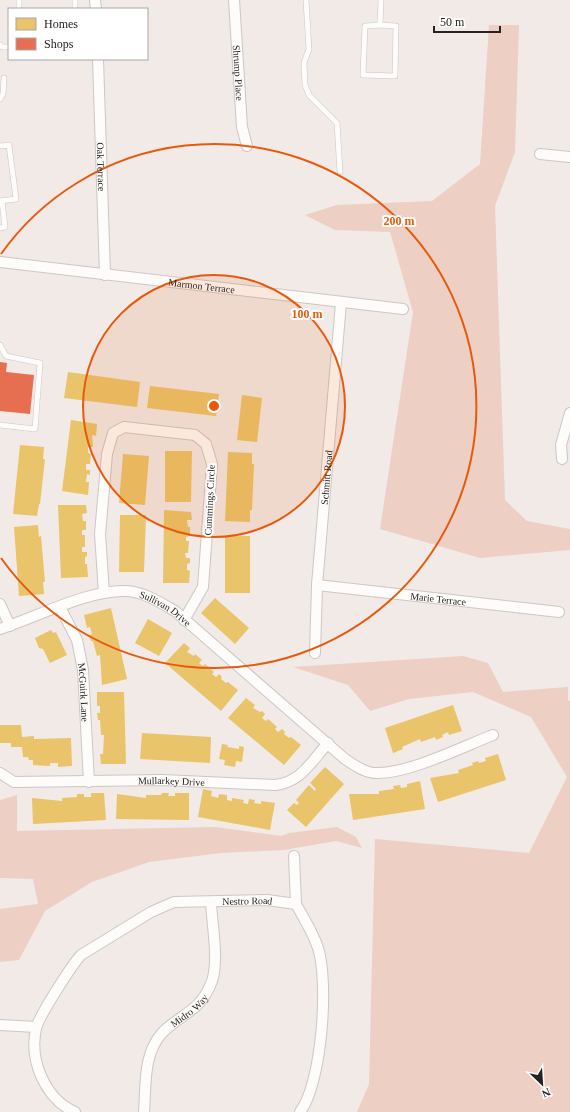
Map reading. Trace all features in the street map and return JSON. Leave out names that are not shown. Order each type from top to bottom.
[{"type":"street","name":"Shrump Place","points":[[234,0],[242,127],[247,146]]},
{"type":"street","name":"Oak Terrace","points":[[98,60],[105,275]]},
{"type":"street","points":[[540,154],[570,157]]},
{"type":"street","name":"Marmon Terrace","points":[[0,263],[403,309]]},
{"type":"street","name":"Schmitt Road","points":[[315,653],[317,585],[341,303]]},
{"type":"street","points":[[562,459],[561,445],[570,413]]},
{"type":"street","name":"Cummings Circle","points":[[104,593],[100,534],[107,454],[113,433],[124,427],[194,435],[206,444],[212,464],[203,587],[184,620]]},
{"type":"street","name":"Marie Terrace","points":[[317,585],[559,612]]},
{"type":"street","name":"Sullivan Drive","points":[[0,629],[88,596],[127,591],[143,595],[158,601],[175,611],[328,743]]},
{"type":"street","points":[[0,604],[10,626]]},
{"type":"street","name":"McGuirk Lane","points":[[60,607],[77,640],[83,670],[89,782]]},
{"type":"street","points":[[328,743],[345,759],[361,769],[375,773],[410,768],[493,735]]},
{"type":"street","name":"Mullarkey Drive","points":[[0,773],[14,782],[162,780],[275,785],[288,784],[298,778],[328,743]]},
{"type":"street","points":[[294,856],[296,904],[312,930],[319,949],[323,972],[321,1045],[307,1100],[300,1112]]},
{"type":"street","name":"Nestro Road","points":[[75,1112],[59,1102],[47,1087],[38,1068],[34,1046],[36,1027],[73,964],[81,956],[151,912],[174,902],[267,900],[296,904]]},
{"type":"street","name":"Midro Way","points":[[144,1112],[147,1068],[150,1052],[162,1033],[190,1012],[204,998],[212,980],[215,958],[211,902]]},
{"type":"street","points":[[0,1025],[36,1027]]},
{"type":"lane","points":[[306,0],[309,49],[304,63],[305,85],[309,95],[333,116],[337,123],[340,172]]},
{"type":"lane","points":[[380,25],[381,0]]},
{"type":"lane","points":[[380,25],[396,26],[395,76],[363,75],[364,26],[380,25]]},
{"type":"lane","points":[[0,99],[3,94],[4,78]]},
{"type":"lane","points":[[0,146],[9,145],[16,199],[1,201],[5,227],[0,228]]},
{"type":"lane","points":[[0,345],[6,356],[40,363],[35,429],[0,425]]},
{"type":"shaded area","points":[[489,25],[519,25],[515,152],[495,206],[505,500],[527,521],[570,529],[570,550],[480,558],[380,529],[413,312],[390,232],[335,230],[305,215],[337,205],[432,201],[480,164]]},
{"type":"shaded area","points":[[463,656],[488,663],[503,692],[568,687],[568,700],[570,701],[570,1112],[357,1112],[369,1084],[375,839],[529,853],[567,777],[531,717],[473,692],[409,699],[370,711],[348,685],[293,667]]},
{"type":"shaded area","points":[[17,795],[17,831],[215,827],[281,836],[289,833],[337,827],[356,837],[362,848],[336,841],[284,850],[221,853],[149,862],[92,882],[45,911],[19,960],[0,962],[0,909],[38,904],[33,879],[0,878],[0,800]]},
{"type":"building: Homes","points":[[68,372],[140,382],[137,407],[64,398]]},
{"type":"building: Homes","points":[[150,386],[219,394],[216,416],[147,408]]},
{"type":"building: Homes","points":[[242,395],[262,398],[257,442],[237,440]]},
{"type":"building: Homes","points":[[71,420],[97,424],[96,436],[92,435],[93,447],[88,447],[88,453],[91,454],[90,464],[86,464],[86,470],[90,470],[90,475],[87,474],[86,482],[89,482],[88,495],[62,491]]},
{"type":"building: Homes","points":[[20,445],[44,447],[43,459],[45,459],[40,504],[37,516],[13,514]]},
{"type":"building: Homes","points":[[165,451],[192,451],[191,502],[165,502]]},
{"type":"building: Homes","points":[[228,452],[252,453],[252,464],[254,464],[250,522],[225,521]]},
{"type":"building: Homes","points":[[123,454],[149,456],[145,505],[119,503]]},
{"type":"building: Homes","points":[[58,505],[86,505],[87,513],[82,514],[83,521],[86,521],[86,530],[82,530],[82,535],[85,535],[85,547],[82,547],[82,552],[87,552],[85,564],[87,564],[88,577],[61,578]]},
{"type":"building: Homes","points":[[164,510],[191,512],[192,520],[187,520],[188,527],[190,527],[190,536],[186,537],[186,541],[189,541],[188,553],[185,553],[186,558],[190,558],[190,563],[187,564],[187,570],[190,571],[189,583],[163,583]]},
{"type":"building: Homes","points":[[120,515],[146,515],[144,572],[119,572]]},
{"type":"building: Homes","points":[[38,525],[39,537],[41,536],[45,582],[43,582],[44,594],[19,596],[14,527]]},
{"type":"building: Homes","points":[[225,536],[250,536],[250,593],[225,593]]},
{"type":"building: Homes","points":[[215,598],[249,628],[235,644],[201,613]]},
{"type":"building: Homes","points":[[111,608],[127,679],[102,685],[100,655],[97,656],[93,641],[91,641],[89,635],[92,634],[90,627],[87,628],[84,615]]},
{"type":"building: Homes","points":[[148,619],[172,633],[159,656],[135,643]]},
{"type":"building: Homes","points":[[51,630],[53,633],[56,632],[67,655],[50,663],[43,649],[39,648],[35,638]]},
{"type":"building: Homes","points":[[184,643],[190,648],[187,652],[194,656],[195,654],[202,660],[199,663],[203,666],[205,664],[214,672],[212,674],[216,677],[219,674],[222,677],[221,679],[226,683],[228,682],[238,690],[221,711],[165,663]]},
{"type":"building: Homes","points":[[97,692],[124,692],[126,764],[101,764],[100,754],[103,754],[104,735],[101,735],[100,720],[98,720],[97,713],[100,713],[100,706],[97,706]]},
{"type":"building: Homes","points":[[246,698],[255,705],[253,708],[260,712],[262,711],[265,714],[262,718],[266,721],[268,719],[277,727],[275,729],[278,732],[282,729],[285,732],[284,734],[289,738],[291,737],[301,745],[284,765],[228,718]]},
{"type":"building: Homes","points":[[453,705],[462,731],[449,735],[448,732],[442,735],[443,737],[436,740],[435,737],[421,742],[420,739],[393,753],[385,728]]},
{"type":"building: Homes","points":[[0,725],[21,725],[22,737],[34,736],[34,739],[71,738],[72,766],[58,767],[58,763],[50,763],[50,766],[33,765],[33,760],[29,760],[28,757],[23,757],[22,747],[11,747],[11,743],[0,743]]},
{"type":"building: Homes","points":[[142,733],[211,737],[210,763],[140,759]]},
{"type":"building: Homes","points":[[222,744],[228,745],[227,747],[239,749],[239,746],[244,747],[242,762],[236,761],[235,767],[224,765],[225,760],[219,759]]},
{"type":"building: Homes","points":[[498,754],[506,780],[438,802],[430,778],[459,773],[458,770],[473,765],[472,763],[486,761],[485,758]]},
{"type":"building: Homes","points":[[325,767],[344,784],[306,827],[287,810],[294,803],[297,805],[299,803],[296,800],[309,785],[315,791],[316,789],[310,783]]},
{"type":"building: Homes","points":[[420,781],[425,809],[353,820],[349,794],[379,794],[379,791],[394,789],[393,786],[400,785],[401,788],[407,787],[407,784]]},
{"type":"building: Homes","points":[[203,789],[212,791],[211,796],[218,798],[219,794],[227,795],[227,800],[232,801],[232,798],[244,800],[243,803],[248,804],[249,799],[255,800],[254,803],[261,804],[261,801],[275,803],[270,830],[198,817]]},
{"type":"building: Homes","points":[[91,793],[104,793],[106,820],[33,824],[32,798],[62,801],[62,798],[77,797],[77,794],[84,794],[84,797],[91,797]]},
{"type":"building: Homes","points":[[162,793],[169,793],[168,796],[175,796],[175,793],[189,793],[189,820],[116,819],[117,794],[146,798],[146,795],[161,795]]},
{"type":"building: Shops","points":[[0,362],[7,363],[6,372],[34,375],[30,414],[0,411]]}]
